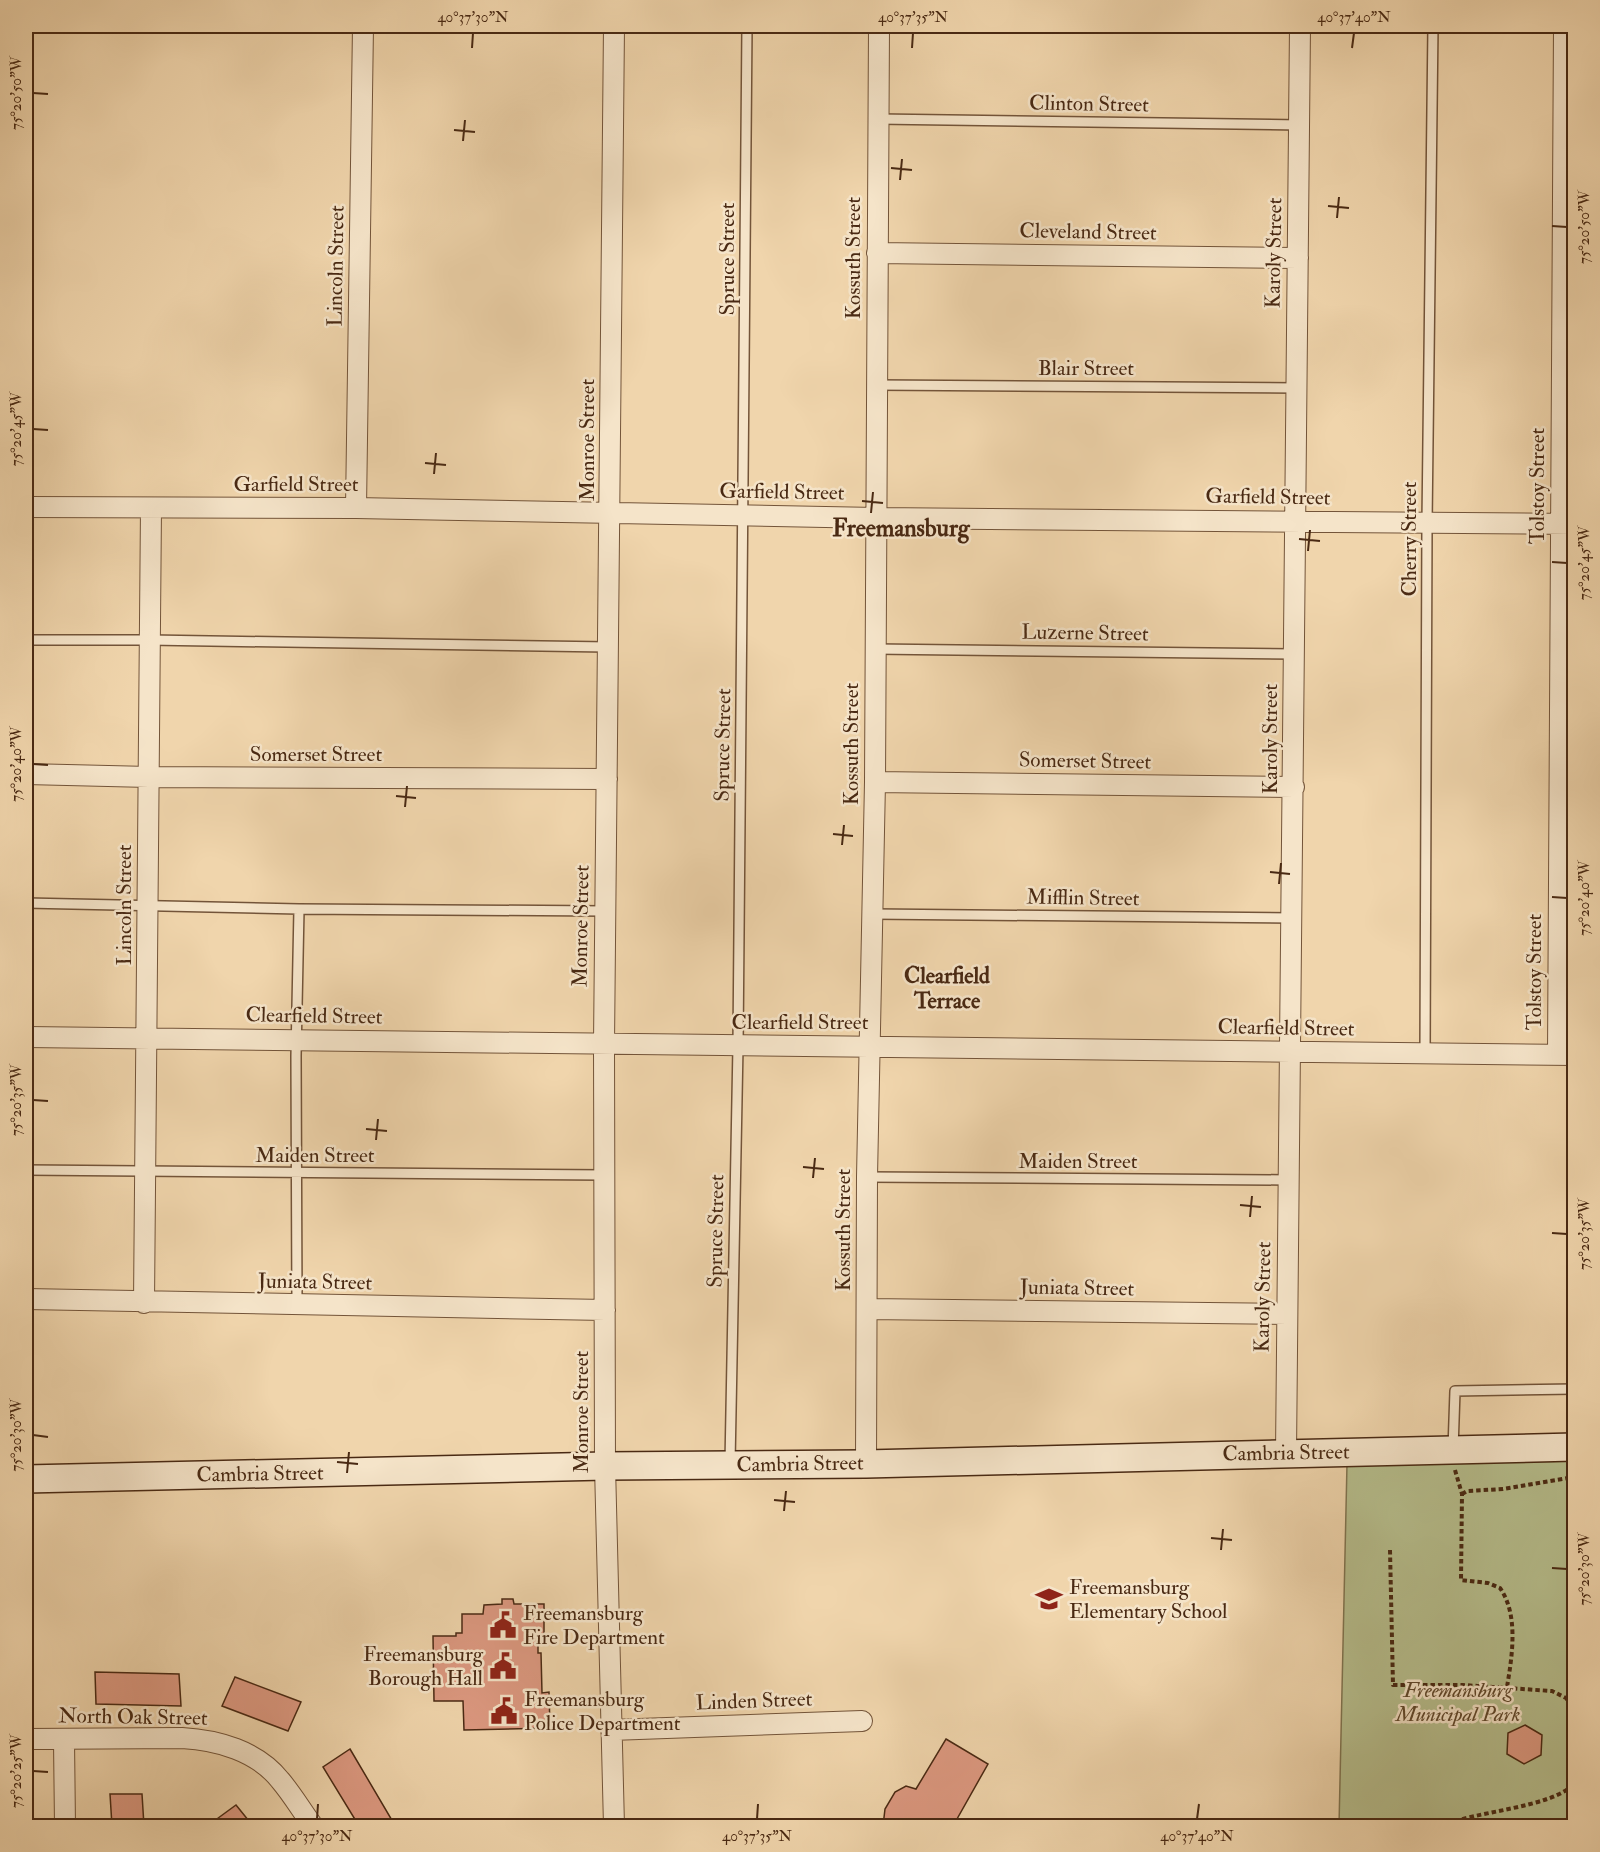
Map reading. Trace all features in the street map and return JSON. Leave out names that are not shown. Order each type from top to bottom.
[{"type":"street","name":"Lincoln Street","points":[[356,508],[363,26]]},
{"type":"street","name":"Monroe Street","points":[[614,26],[604,1044],[606,1466],[614,1827]]},
{"type":"street","name":"Kossuth Street","points":[[866,1464],[867,1177],[875,782],[879,26]]},
{"type":"street","name":"Karoly Street","points":[[1286,1453],[1300,26]]},
{"type":"street","name":"Tolstoy Street","points":[[1564,26],[1568,524],[1566,1055]]},
{"type":"street","name":"Cleveland Street","points":[[877,253],[1298,258]]},
{"type":"street","name":"Garfield Street","points":[[26,507],[356,508],[876,518],[1568,524]]},
{"type":"street","name":"Lincoln Street","points":[[144,1303],[151,508]]},
{"type":"street","name":"Somerset Street","points":[[26,774],[149,777],[607,779]]},
{"type":"street","name":"Somerset Street","points":[[875,782],[1294,787]]},
{"type":"street","name":"Clearfield Street","points":[[26,1037],[1566,1055]]},
{"type":"street","name":"Juniata Street","points":[[26,1299],[605,1310]]},
{"type":"street","name":"Juniata Street","points":[[867,1309],[1287,1314]]},
{"type":"street","name":"Cambria Street","points":[[26,1479],[606,1466],[866,1464],[1286,1453],[1454,1459],[1575,1447]]},
{"type":"street","name":"Linden Street","points":[[611,1730],[862,1721]]},
{"type":"street","name":"North Oak Street","points":[[26,1739],[182,1738],[229,1746],[247,1754],[279,1778],[313,1827]]},
{"type":"street","points":[[64,1740],[65,1827]]},
{"type":"lane","name":"Spruce Street","points":[[730,1465],[738,1046],[747,26]]},
{"type":"lane","name":"Cherry Street","points":[[1425,1054],[1427,523],[1433,26]]},
{"type":"lane","name":"Clinton Street","points":[[878,119],[1300,125]]},
{"type":"lane","name":"Blair Street","points":[[876,385],[1296,388]]},
{"type":"lane","points":[[26,640],[608,647]]},
{"type":"lane","name":"Luzerne Street","points":[[875,649],[1294,654]]},
{"type":"lane","points":[[26,903],[299,909],[605,911]]},
{"type":"lane","points":[[297,1305],[296,1040],[299,909]]},
{"type":"lane","name":"Mifflin Street","points":[[873,914],[1293,918]]},
{"type":"lane","name":"Maiden Street","points":[[26,1170],[604,1175]]},
{"type":"lane","name":"Maiden Street","points":[[867,1177],[1288,1180]]},
{"type":"lane","points":[[1454,1459],[1455,1391],[1575,1389]]},
{"type":"path","points":[[1454,1459],[1462,1494],[1461,1580],[1494,1585],[1504,1593],[1509,1610],[1511,1631],[1511,1658],[1507,1687]]},
{"type":"path","points":[[1462,1494],[1467,1491],[1503,1489],[1575,1477]]},
{"type":"path","points":[[1390,1550],[1393,1684],[1507,1687],[1552,1691],[1566,1698],[1575,1707]]},
{"type":"path","points":[[1441,1827],[1459,1819],[1534,1803],[1565,1791],[1575,1784]]},
{"type":"green space","name":"Freemansburg Municipal Park","points":[[1574,1461],[1574,1826],[1339,1826],[1347,1464]]},
{"type":"building","points":[[502,1599],[513,1599],[514,1604],[544,1604],[544,1640],[538,1640],[538,1653],[541,1653],[542,1693],[549,1692],[550,1728],[464,1730],[463,1701],[434,1701],[433,1636],[456,1636],[456,1633],[462,1633],[462,1614],[483,1614],[484,1605],[502,1604]]},
{"type":"building","points":[[95,1672],[179,1674],[181,1706],[96,1704]]},
{"type":"building","points":[[235,1677],[301,1702],[288,1731],[222,1706]]},
{"type":"building","points":[[1525,1725],[1542,1735],[1541,1755],[1524,1764],[1507,1754],[1508,1733]]},
{"type":"building","points":[[946,1739],[988,1764],[953,1826],[883,1826],[885,1809],[895,1792],[906,1786],[916,1789]]},
{"type":"building","points":[[350,1749],[393,1822],[386,1826],[359,1826],[323,1767]]},
{"type":"building","points":[[110,1794],[142,1794],[144,1826],[112,1826]]},
{"type":"building","points":[[236,1805],[253,1826],[212,1826],[210,1824]]},
{"type":"place","name":"Freemansburg Elementary School","points":[[1049,1599]]},
{"type":"place","name":"Freemansburg Fire Department","points":[[503,1625]]},
{"type":"place","name":"Freemansburg Borough Hall","points":[[503,1666]]},
{"type":"place","name":"Freemansburg Police Department","points":[[504,1711]]},
{"type":"district","name":"Freemansburg","points":[[901,528]]},
{"type":"district","name":"Clearfield Terrace","points":[[947,988]]}]
